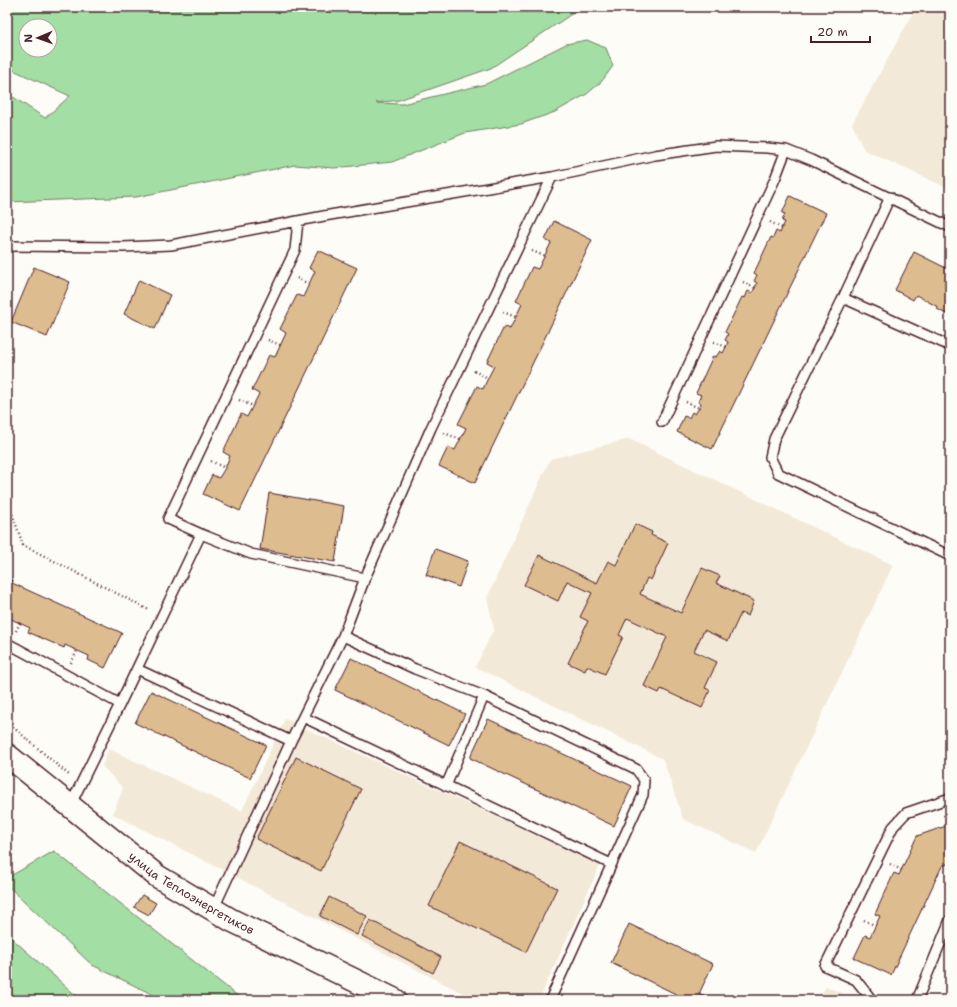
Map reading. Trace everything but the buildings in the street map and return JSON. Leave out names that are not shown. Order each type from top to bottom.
[{"type":"street","name":"улица Теплоэнергетиков","points":[[7,755],[157,876],[231,920],[396,1000]]},
{"type":"lane","points":[[7,246],[122,247],[171,245],[298,221],[552,177],[655,155],[716,146],[786,150],[890,197],[950,227]]},
{"type":"lane","points":[[662,422],[772,185],[786,150]]},
{"type":"lane","points":[[213,910],[291,741],[343,636],[365,578],[431,428],[552,177]]},
{"type":"lane","points":[[890,197],[843,298],[774,439],[770,457],[778,473],[950,556]]},
{"type":"lane","points":[[298,221],[295,250],[168,519],[251,554],[365,578]]},
{"type":"lane","points":[[843,298],[950,346]]},
{"type":"lane","points":[[70,806],[201,534]]},
{"type":"lane","points":[[343,636],[415,669],[484,696],[636,769],[644,780],[643,795],[550,1000]]},
{"type":"lane","points":[[7,643],[120,704]]},
{"type":"lane","points":[[137,669],[291,741]]},
{"type":"lane","points":[[446,786],[484,696]]},
{"type":"lane","points":[[303,717],[611,864]]},
{"type":"lane","points":[[872,1000],[856,980],[825,966],[893,827],[906,813],[950,798]]},
{"type":"lane","points":[[916,1000],[950,920]]},
{"type":"path","points":[[7,499],[23,545],[162,616]]},
{"type":"path","points":[[7,722],[75,779]]},
{"type":"shaded area","points":[[916,7],[950,7],[950,189],[864,150],[852,124]]},
{"type":"shaded area","points":[[629,439],[893,565],[756,853],[683,819],[663,759],[475,667],[494,629],[487,598],[550,459]]},
{"type":"shaded area","points":[[285,719],[600,865],[539,1000],[476,1000],[113,814],[123,788],[102,766],[109,749],[242,811]]},
{"type":"shaded area","points":[[826,986],[857,1000],[819,1000]]},
{"type":"green space","points":[[7,7],[582,7],[491,68],[399,100],[376,103],[402,104],[486,84],[566,44],[587,40],[606,48],[613,66],[602,81],[587,94],[555,112],[521,124],[465,133],[392,162],[334,168],[295,165],[136,197],[7,202],[7,93],[45,118],[70,96],[11,69],[7,59]]},
{"type":"green space","points":[[54,851],[243,1000],[164,1000],[92,965],[7,885],[7,878]]},
{"type":"green space","points":[[7,934],[81,1000],[7,1000]]}]
